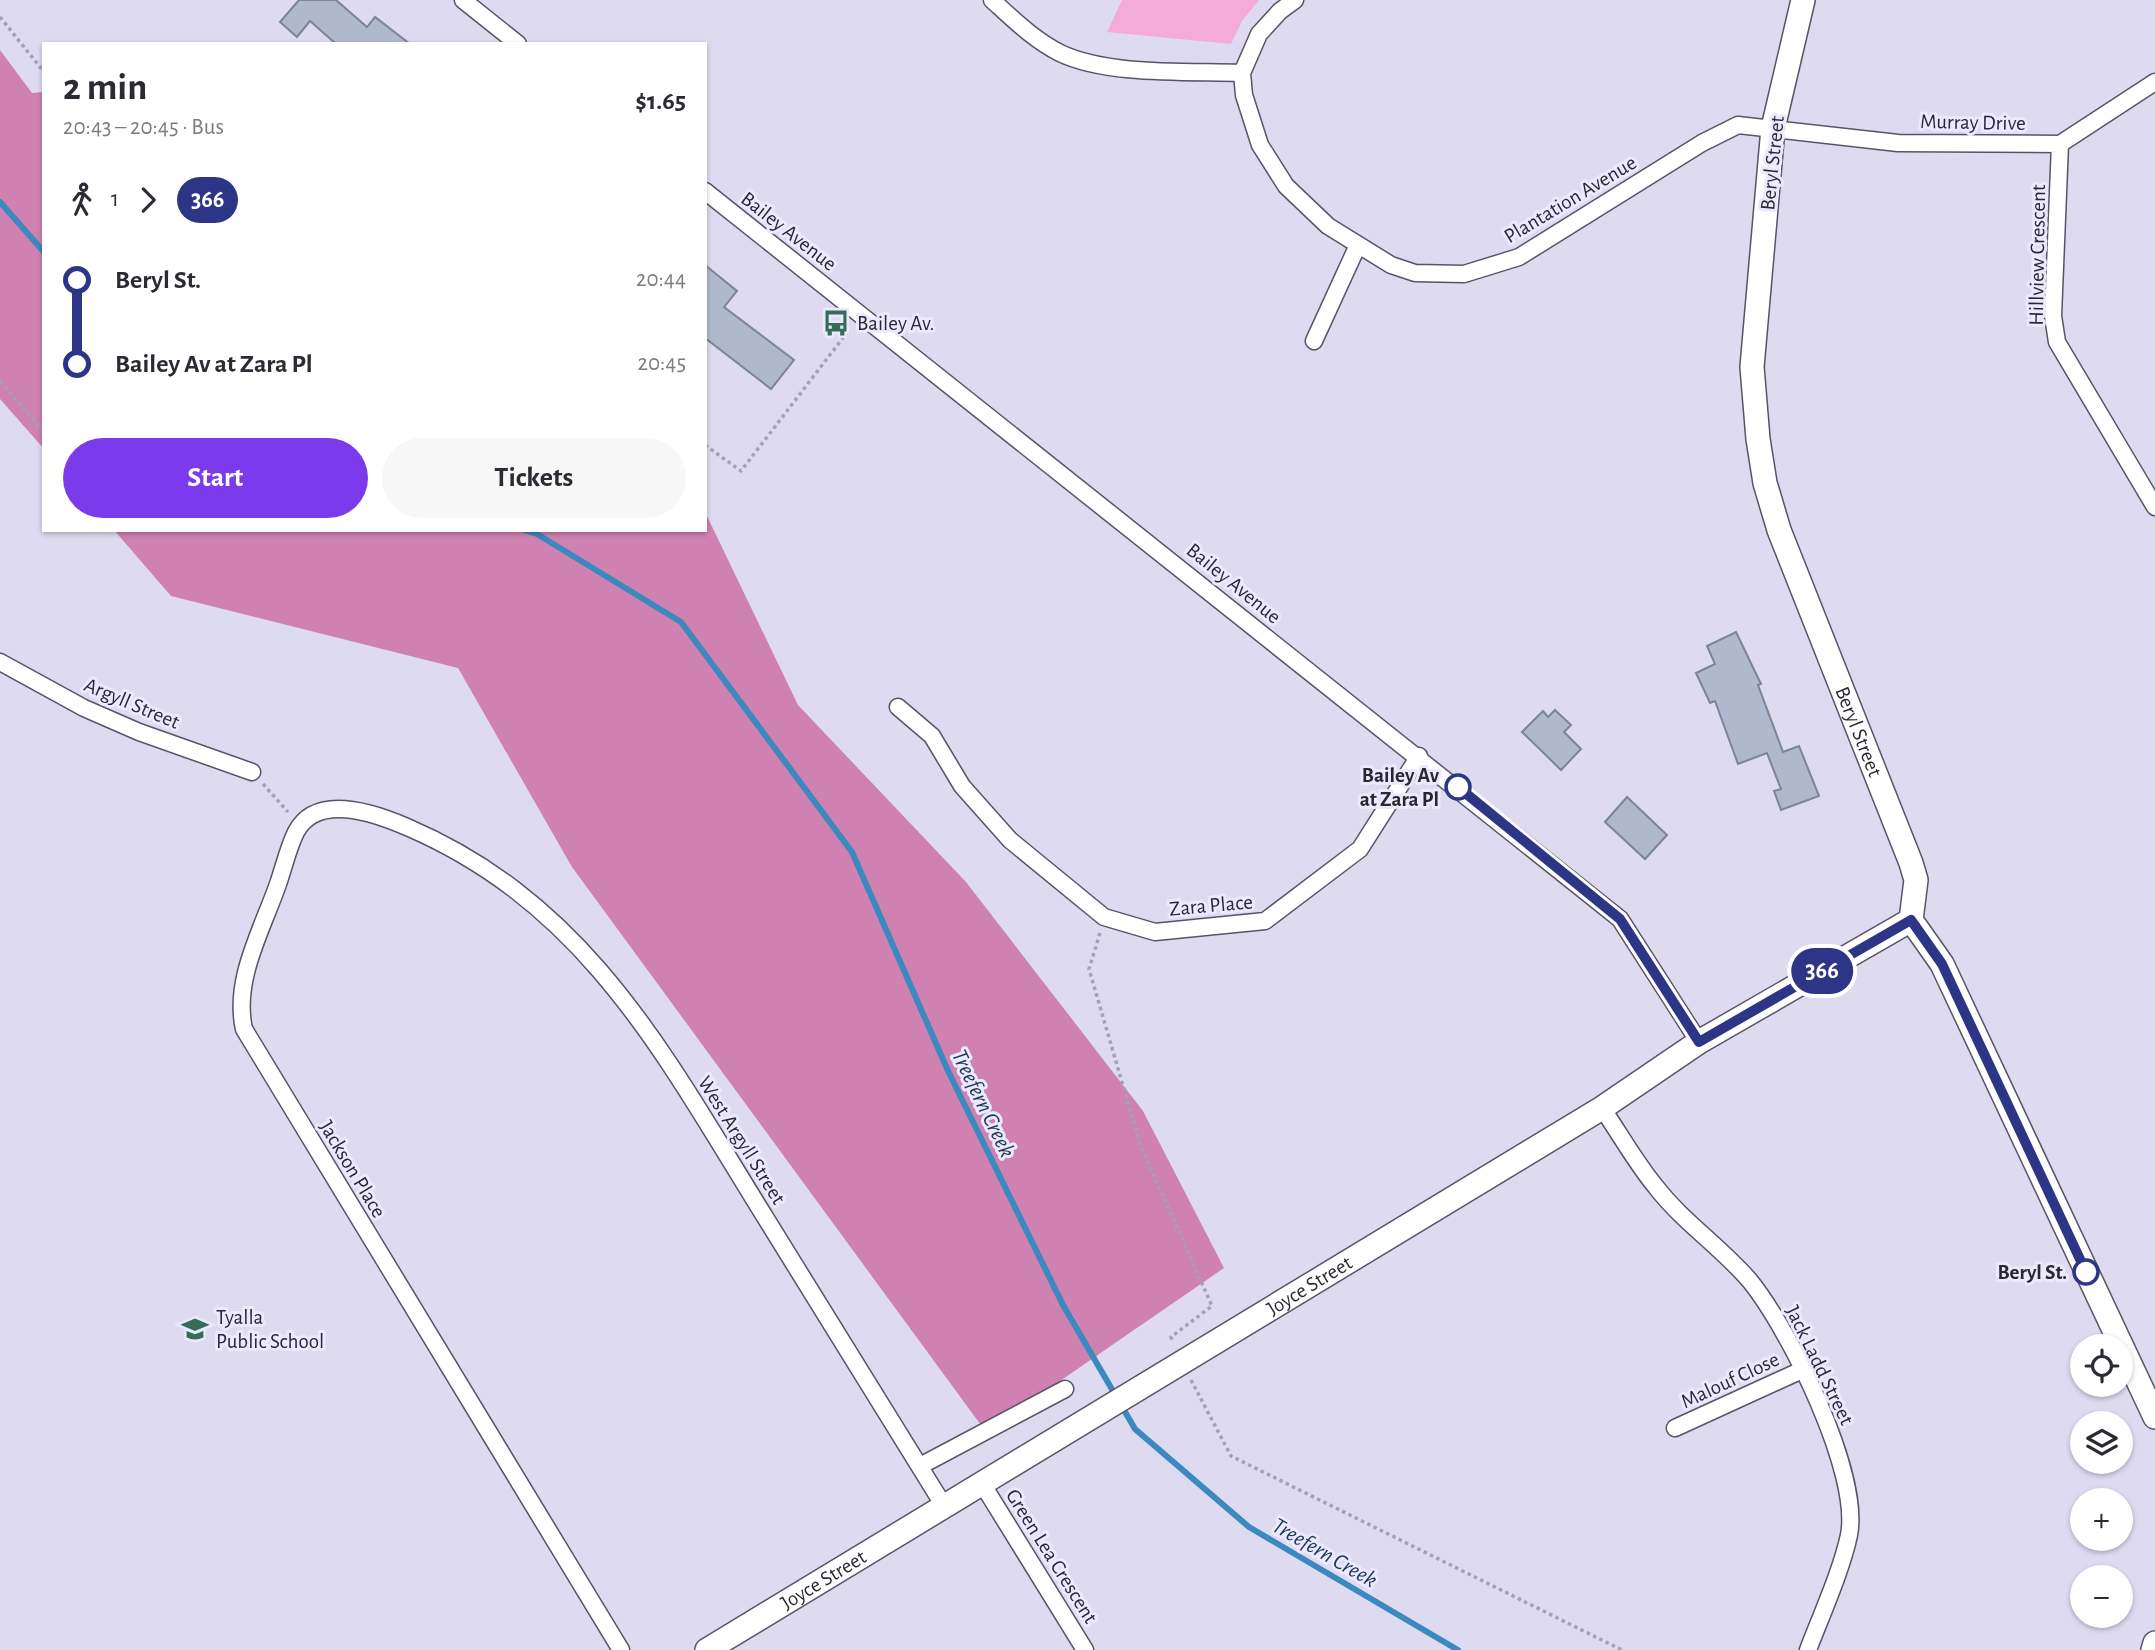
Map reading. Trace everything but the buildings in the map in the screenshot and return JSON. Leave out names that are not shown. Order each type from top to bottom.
[{"type":"main road","name":"Beryl Street","points":[[1803,0],[1773,128],[1752,367],[1761,461],[1779,530],[1911,863],[1916,880],[1911,920]]},
{"type":"main road","name":"Joyce Street","points":[[707,1650],[1602,1108],[1699,1042],[1911,920]]},
{"type":"main road","points":[[1911,920],[1942,964],[2155,1418]]},
{"type":"main road","points":[[2152,1650],[2155,1643]]},
{"type":"street","points":[[463,0],[516,42]]},
{"type":"street","points":[[992,0],[1044,43],[1063,54],[1089,62],[1242,73],[1259,34],[1295,0]]},
{"type":"street","name":"Plantation Avenue","points":[[1242,73],[1252,125],[1272,167],[1306,205],[1357,247],[1391,265],[1415,272],[1464,274],[1491,268],[1547,241],[1729,128],[1750,124],[1773,128]]},
{"type":"street","points":[[2060,144],[2155,82]]},
{"type":"street","name":"Murray Drive","points":[[1773,128],[1898,143],[2060,144]]},
{"type":"street","name":"Hillview Crescent","points":[[2060,144],[2053,316],[2057,342],[2155,507]]},
{"type":"street","name":"Bailey Avenue","points":[[707,193],[1419,756],[1620,919],[1699,1042]]},
{"type":"street","points":[[1314,341],[1357,247]]},
{"type":"street","name":"Argyll Street","points":[[0,662],[84,708],[139,732],[252,772]]},
{"type":"street","name":"Zara Place","points":[[898,707],[932,736],[962,786],[1010,840],[1104,917],[1154,932],[1265,922],[1360,849],[1419,756]]},
{"type":"street","name":"West Argyll Street","points":[[300,826],[326,811],[365,811],[449,845],[524,896],[593,959],[652,1034],[944,1506]]},
{"type":"street","name":"Jackson Place","points":[[300,826],[240,990],[244,1029],[621,1650]]},
{"type":"street","name":"Jack Ladd Street","points":[[1602,1108],[1655,1186],[1681,1217],[1749,1280],[1772,1313],[1802,1370],[1838,1455],[1849,1490],[1850,1534],[1808,1650]]},
{"type":"street","name":"Malouf Close","points":[[1675,1428],[1802,1370]]},
{"type":"street","points":[[920,1466],[1065,1390]]},
{"type":"street","name":"Green Lea Crescent","points":[[983,1485],[1085,1650]]},
{"type":"path","points":[[0,18],[42,70]]},
{"type":"path","points":[[707,446],[741,471],[861,314]]},
{"type":"path","points":[[0,381],[42,430]]},
{"type":"path","points":[[252,772],[300,826]]},
{"type":"path","points":[[1104,917],[1089,969],[1140,1144],[1212,1306],[1171,1337],[1182,1364],[1231,1456],[1622,1650]]},
{"type":"shaded area","points":[[1122,0],[1259,0],[1242,21],[1231,44],[1107,32]]},
{"type":"shaded area","points":[[0,50],[32,93],[42,92],[42,447],[0,399]]},
{"type":"shaded area","points":[[707,516],[798,705],[966,882],[1143,1111],[1224,1268],[986,1432],[572,867],[458,668],[171,596],[116,532],[707,532]]},
{"type":"waterway","name":"Treefern Creek","points":[[0,202],[42,250]]},
{"type":"waterway","name":"Treefern Creek","points":[[530,532],[681,622],[852,852],[949,1073],[1063,1305],[1135,1429],[1249,1527],[1458,1650]]},
{"type":"bus line","name":"366","points":[[1458,787],[1620,919],[1699,1042],[1911,920],[1942,964],[2086,1272]]},
{"type":"place","name":"Bailey Av.","points":[[836,323]]},
{"type":"place","name":"Bailey Av at Zara Pl","points":[[1458,787]]},
{"type":"place","name":"Beryl St.","points":[[2086,1272]]},
{"type":"place","name":"Tyalla Public School","points":[[195,1329]]}]
